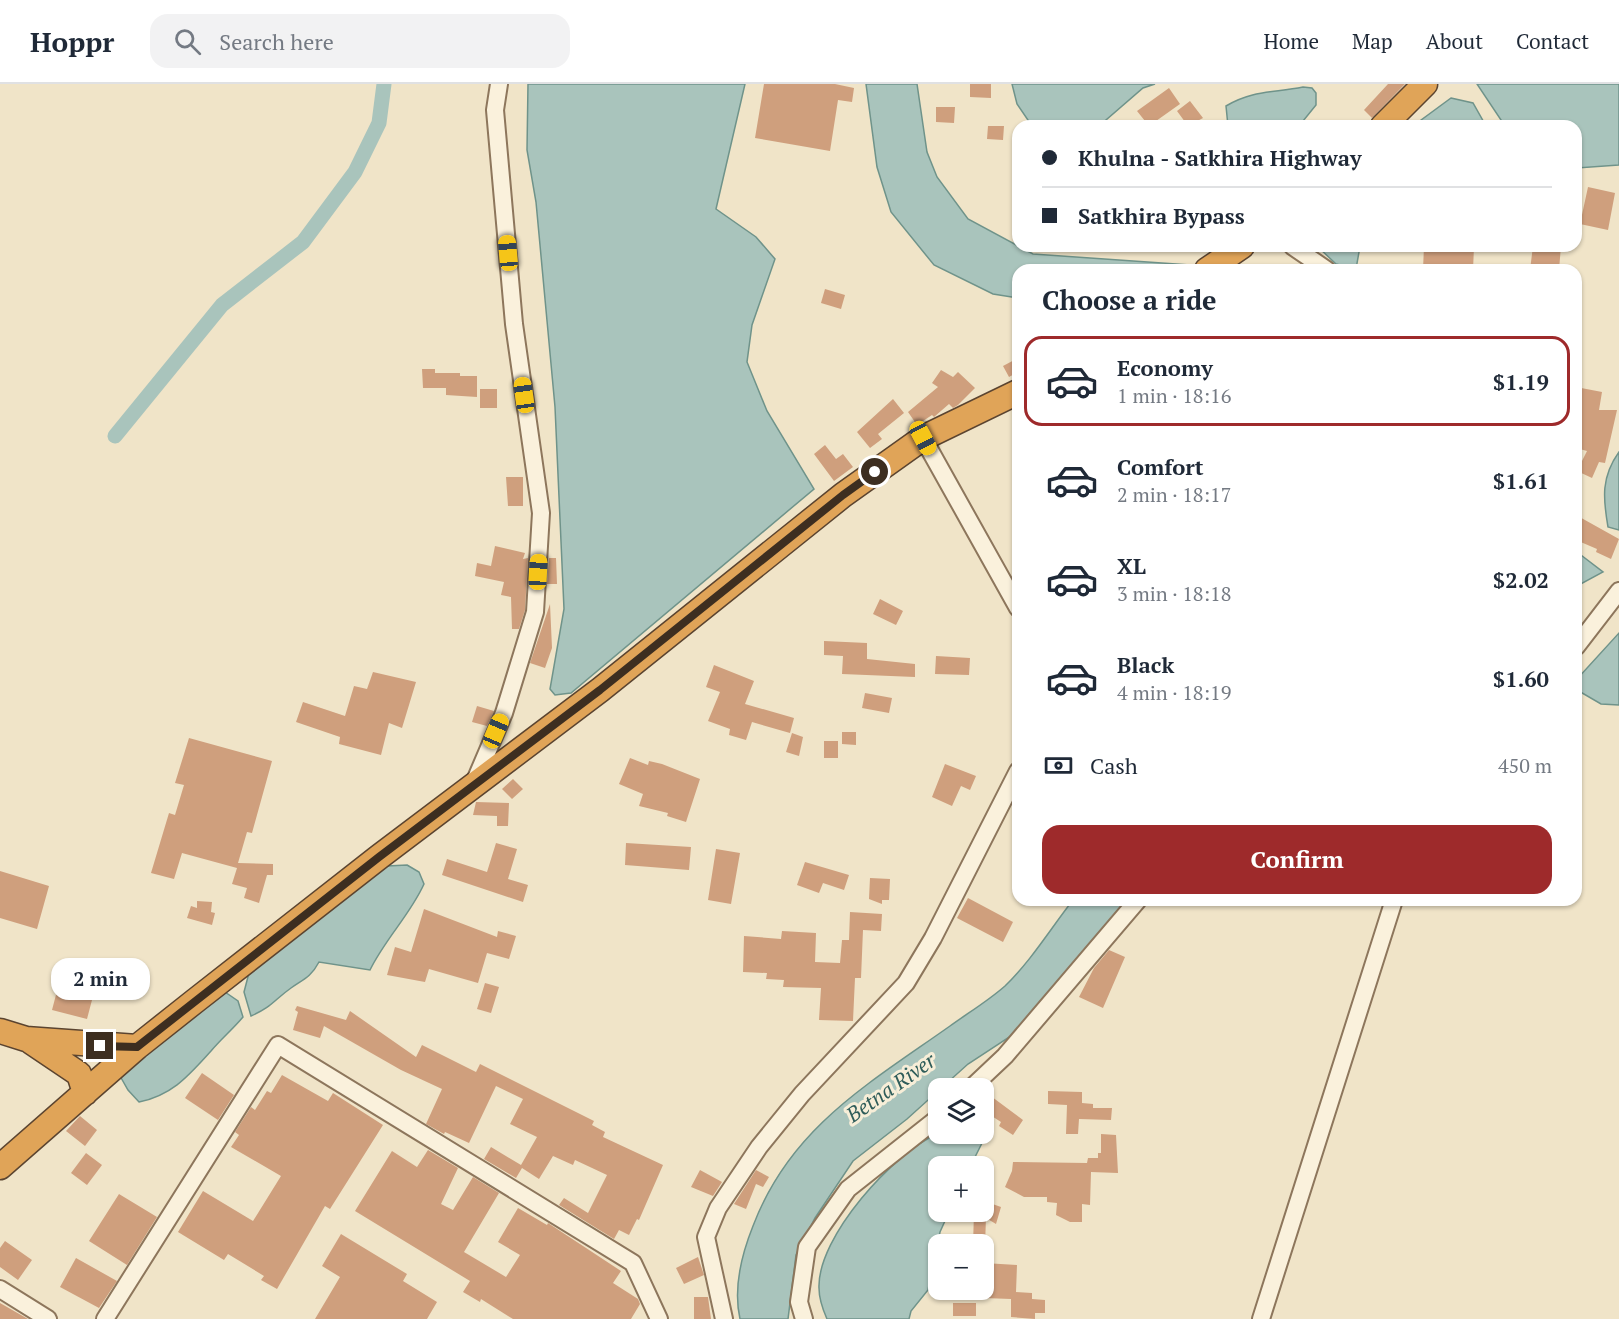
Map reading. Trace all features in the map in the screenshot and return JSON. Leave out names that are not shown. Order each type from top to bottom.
[{"type":"highway","points":[[1389,120],[1425,84]]},
{"type":"highway","points":[[1216,264],[1233,252]]},
{"type":"highway","points":[[0,1167],[137,1047],[600,690],[843,495],[923,438],[1012,395]]},
{"type":"highway","points":[[0,1031],[26,1038],[137,1047]]},
{"type":"highway","points":[[26,1038],[79,1074],[85,1093]]},
{"type":"street","points":[[473,786],[504,713],[535,612],[541,513],[514,324],[495,110],[499,84]]},
{"type":"street","points":[[1301,252],[1318,264]]},
{"type":"street","points":[[923,438],[1012,597]]},
{"type":"street","points":[[1582,639],[1619,591]]},
{"type":"street","points":[[724,1319],[706,1237],[718,1208],[759,1147],[802,1094],[906,983],[933,938],[1012,783]]},
{"type":"street","points":[[982,1078],[1005,1056],[1133,906]]},
{"type":"street","points":[[1261,1319],[1392,906]]},
{"type":"street","points":[[105,1319],[278,1045],[633,1263],[659,1319]]},
{"type":"street","points":[[804,1319],[799,1302],[807,1247],[848,1188],[928,1126]]},
{"type":"street","points":[[0,1289],[48,1319]]},
{"type":"water","points":[[528,84],[745,84],[716,209],[756,237],[775,259],[752,325],[747,362],[767,411],[814,489],[571,693],[555,695],[550,689],[564,609],[555,407],[536,202],[527,150]]},
{"type":"water","points":[[866,84],[917,84],[927,152],[937,177],[968,219],[1012,243],[1012,252],[1176,264],[1012,264],[1012,297],[993,294],[934,265],[891,212],[877,167]]},
{"type":"water","points":[[1012,84],[1155,84],[1143,88],[1106,120],[1028,120],[1017,104]]},
{"type":"water","points":[[1477,84],[1619,84],[1619,165],[1582,168],[1582,120],[1501,120]]},
{"type":"water","points":[[1303,87],[1312,88],[1316,93],[1316,105],[1304,120],[1227,120],[1226,106],[1255,95]]},
{"type":"water","points":[[1451,98],[1473,103],[1483,120],[1421,120]]},
{"type":"water","points":[[1323,252],[1359,252],[1357,264],[1336,264]]},
{"type":"water","points":[[1619,452],[1619,530],[1608,527],[1605,488],[1609,470]]},
{"type":"water","points":[[1582,556],[1603,572],[1582,583]]},
{"type":"water","points":[[1619,633],[1619,705],[1601,704],[1582,693],[1582,674]]},
{"type":"water","points":[[407,865],[419,872],[424,884],[370,970],[319,962],[307,977],[251,1016],[244,992],[250,969],[387,866]]},
{"type":"water","name":"Betna River","points":[[1069,906],[1123,906],[1011,1036],[968,1064],[952,1078],[928,1078],[928,1100],[853,1161],[815,1218],[796,1255],[788,1319],[740,1319],[737,1296],[739,1272],[745,1249],[769,1192],[788,1162],[810,1135],[861,1089],[985,1002],[1014,976]]},
{"type":"water","points":[[225,992],[238,1001],[243,1017],[180,1083],[162,1094],[139,1102],[128,1090],[120,1076],[148,1051]]},
{"type":"water","points":[[928,1139],[928,1144],[982,1144],[976,1156],[928,1156],[928,1222],[944,1222],[940,1234],[928,1234],[928,1290],[911,1311],[909,1319],[827,1319],[819,1288],[822,1267],[831,1245],[861,1198],[901,1158]]},
{"type":"building","points":[[764,84],[835,84],[854,88],[852,102],[838,100],[830,151],[755,138]]},
{"type":"building","points":[[970,84],[991,84],[991,98],[970,97]]},
{"type":"building","points":[[1388,84],[1405,84],[1372,118],[1364,110]]},
{"type":"building","points":[[1169,88],[1180,104],[1157,120],[1144,120],[1137,111]]},
{"type":"building","points":[[1190,101],[1203,118],[1184,120],[1177,111]]},
{"type":"building","points":[[936,107],[955,107],[954,123],[936,122]]},
{"type":"building","points":[[988,126],[1004,126],[1003,140],[987,139]]},
{"type":"building","points":[[1588,187],[1615,193],[1608,230],[1582,224]]},
{"type":"building","points":[[1424,252],[1474,252],[1473,264],[1423,264]]},
{"type":"building","points":[[1532,252],[1560,252],[1560,264],[1531,264]]},
{"type":"building","points":[[825,289],[845,295],[841,309],[821,303]]},
{"type":"building","points":[[1012,361],[1012,375],[1009,377],[1003,366]]},
{"type":"building","points":[[422,369],[435,369],[435,373],[477,376],[477,397],[446,395],[446,388],[423,388]]},
{"type":"building","points":[[941,370],[953,377],[958,372],[975,388],[958,405],[953,408],[949,404],[934,417],[932,415],[917,425],[908,412],[938,387],[932,383]]},
{"type":"building","points":[[1582,388],[1602,392],[1599,410],[1617,410],[1605,463],[1599,462],[1592,478],[1582,473],[1582,461],[1587,451],[1582,450]]},
{"type":"building","points":[[480,389],[497,389],[497,408],[480,408]]},
{"type":"building","points":[[893,399],[904,413],[878,434],[882,439],[870,448],[857,432]]},
{"type":"building","points":[[825,445],[836,459],[843,454],[853,467],[834,481],[814,454]]},
{"type":"building","points":[[506,477],[523,477],[523,506],[508,506]]},
{"type":"building","points":[[1582,518],[1619,539],[1611,559],[1596,552],[1597,549],[1582,543]]},
{"type":"building","points":[[495,546],[525,553],[523,559],[528,558],[525,610],[519,629],[512,629],[511,597],[501,595],[504,582],[475,576],[477,563],[491,566]]},
{"type":"building","points":[[549,558],[556,558],[557,584],[547,584]]},
{"type":"building","points":[[880,599],[903,611],[896,625],[873,614]]},
{"type":"building","points":[[550,604],[552,648],[545,668],[530,663]]},
{"type":"building","points":[[824,641],[867,643],[867,659],[915,664],[915,677],[842,674],[843,656],[824,655]]},
{"type":"building","points":[[936,656],[970,658],[969,675],[935,674]]},
{"type":"building","points":[[714,665],[754,681],[745,704],[794,718],[790,733],[752,722],[746,740],[729,735],[730,729],[708,721],[720,692],[706,687]]},
{"type":"building","points":[[373,672],[416,682],[402,728],[389,723],[381,755],[339,744],[340,737],[296,722],[303,702],[345,716],[354,686],[367,689]]},
{"type":"building","points":[[865,693],[892,698],[889,713],[862,708]]},
{"type":"building","points":[[477,706],[494,711],[487,726],[472,722]]},
{"type":"building","points":[[842,732],[856,732],[856,745],[842,744]]},
{"type":"building","points":[[792,733],[803,737],[799,756],[786,752]]},
{"type":"building","points":[[189,738],[272,761],[252,833],[247,832],[238,863],[273,864],[273,875],[267,875],[259,903],[244,898],[247,888],[232,884],[237,868],[182,853],[174,879],[151,873],[169,813],[175,815],[184,785],[175,783]]},
{"type":"building","points":[[824,741],[838,741],[838,758],[824,758]]},
{"type":"building","points":[[630,758],[648,765],[649,761],[662,764],[700,779],[686,822],[667,816],[668,813],[639,806],[643,794],[619,784]]},
{"type":"building","points":[[945,764],[976,776],[970,790],[961,786],[952,806],[932,797]]},
{"type":"building","points":[[513,779],[523,789],[512,799],[502,789]]},
{"type":"building","points":[[476,802],[509,803],[508,826],[497,826],[497,816],[473,815]]},
{"type":"building","points":[[496,843],[517,849],[508,879],[528,885],[523,902],[442,875],[447,859],[487,872]]},
{"type":"building","points":[[626,843],[691,847],[689,870],[625,865]]},
{"type":"building","points":[[716,849],[740,853],[731,904],[708,900]]},
{"type":"building","points":[[805,862],[849,875],[844,890],[823,883],[819,893],[797,885]]},
{"type":"building","points":[[0,871],[49,886],[37,929],[0,918]]},
{"type":"building","points":[[870,878],[890,879],[889,900],[882,900],[882,904],[869,899]]},
{"type":"building","points":[[968,898],[1013,922],[1003,942],[957,918]]},
{"type":"building","points":[[197,901],[212,902],[211,912],[215,913],[212,925],[187,918],[191,906],[197,908]]},
{"type":"building","points":[[424,909],[497,937],[498,931],[516,936],[509,959],[487,953],[478,983],[429,969],[425,982],[387,975],[395,947],[411,952]]},
{"type":"building","points":[[850,912],[882,914],[881,931],[863,930],[861,978],[855,978],[853,1021],[819,1020],[821,988],[783,987],[784,980],[766,979],[767,973],[743,972],[744,936],[781,939],[782,931],[816,933],[815,962],[840,963],[842,940],[849,940]]},
{"type":"building","points":[[1109,950],[1125,957],[1103,1008],[1079,997],[1094,968]]},
{"type":"building","points":[[485,983],[499,987],[491,1013],[477,1009]]},
{"type":"building","points":[[57,991],[92,1000],[87,1019],[52,1010]]},
{"type":"building","points":[[297,1006],[346,1020],[350,1011],[416,1057],[422,1045],[476,1072],[480,1064],[594,1121],[592,1125],[605,1132],[603,1137],[663,1165],[639,1220],[637,1219],[629,1235],[619,1230],[614,1239],[559,1205],[564,1198],[588,1213],[607,1175],[575,1160],[573,1165],[553,1156],[539,1179],[522,1168],[516,1178],[484,1159],[491,1147],[521,1165],[537,1137],[510,1124],[523,1099],[496,1086],[469,1143],[445,1132],[444,1134],[426,1124],[442,1089],[401,1070],[324,1026],[320,1038],[293,1030],[298,1012],[295,1010]]},
{"type":"building","points":[[202,1073],[234,1095],[218,1120],[185,1098]]},
{"type":"building","points":[[282,1075],[328,1101],[333,1093],[383,1125],[330,1209],[325,1206],[277,1289],[261,1280],[264,1276],[228,1254],[224,1260],[178,1232],[203,1191],[253,1221],[281,1176],[231,1147],[239,1135],[235,1132],[251,1107],[255,1110],[267,1091],[271,1093]]},
{"type":"building","points":[[1048,1091],[1082,1092],[1082,1103],[1093,1104],[1093,1108],[1112,1108],[1111,1120],[1079,1119],[1078,1134],[1066,1134],[1067,1105],[1048,1104]]},
{"type":"building","points":[[994,1098],[1023,1120],[1013,1135],[999,1126],[1001,1122],[994,1117]]},
{"type":"building","points":[[80,1116],[97,1130],[85,1146],[66,1131]]},
{"type":"building","points":[[1101,1134],[1116,1135],[1118,1173],[1091,1172],[1090,1205],[1082,1204],[1082,1222],[1070,1222],[1056,1215],[1057,1203],[1047,1202],[1047,1197],[1024,1197],[1005,1187],[1013,1162],[1087,1163],[1088,1158],[1098,1158],[1098,1153],[1101,1153]]},
{"type":"building","points":[[428,1150],[458,1168],[441,1204],[453,1210],[473,1177],[499,1193],[464,1252],[506,1277],[520,1255],[498,1242],[518,1208],[547,1225],[548,1223],[621,1271],[613,1283],[638,1299],[640,1304],[631,1319],[513,1319],[481,1299],[480,1302],[463,1292],[470,1281],[355,1211],[392,1151],[417,1167]]},
{"type":"building","points":[[86,1153],[102,1165],[87,1185],[71,1173]]},
{"type":"building","points":[[700,1170],[722,1182],[713,1196],[691,1187]]},
{"type":"building","points":[[756,1170],[769,1177],[763,1187],[756,1184],[746,1209],[734,1204]]},
{"type":"building","points":[[119,1194],[157,1217],[127,1265],[89,1241]]},
{"type":"building","points":[[994,1205],[1001,1207],[996,1224],[993,1222]]},
{"type":"building","points":[[974,1222],[986,1222],[985,1234],[973,1234]]},
{"type":"building","points":[[341,1234],[407,1274],[403,1281],[437,1302],[427,1319],[315,1319],[340,1277],[322,1266]]},
{"type":"building","points":[[5,1241],[32,1260],[18,1280],[0,1267],[0,1248]]},
{"type":"building","points":[[698,1257],[704,1275],[684,1284],[676,1268]]},
{"type":"building","points":[[76,1258],[117,1281],[99,1308],[60,1287]]},
{"type":"building","points":[[994,1264],[1017,1265],[1016,1292],[1032,1293],[1032,1299],[1045,1300],[1045,1313],[1035,1313],[1035,1319],[1011,1317],[1011,1299],[994,1298]]},
{"type":"building","points":[[694,1297],[708,1297],[711,1319],[694,1319]]},
{"type":"building","points":[[0,1303],[28,1319],[0,1319]]},
{"type":"building","points":[[953,1303],[976,1303],[976,1316],[953,1316]]},
{"type":"waterway","points":[[115,436],[222,305],[303,242],[355,172],[379,123],[384,84]]},
{"type":"route","points":[[100,1046],[137,1047],[379,857],[600,690],[843,495],[875,472]]}]
